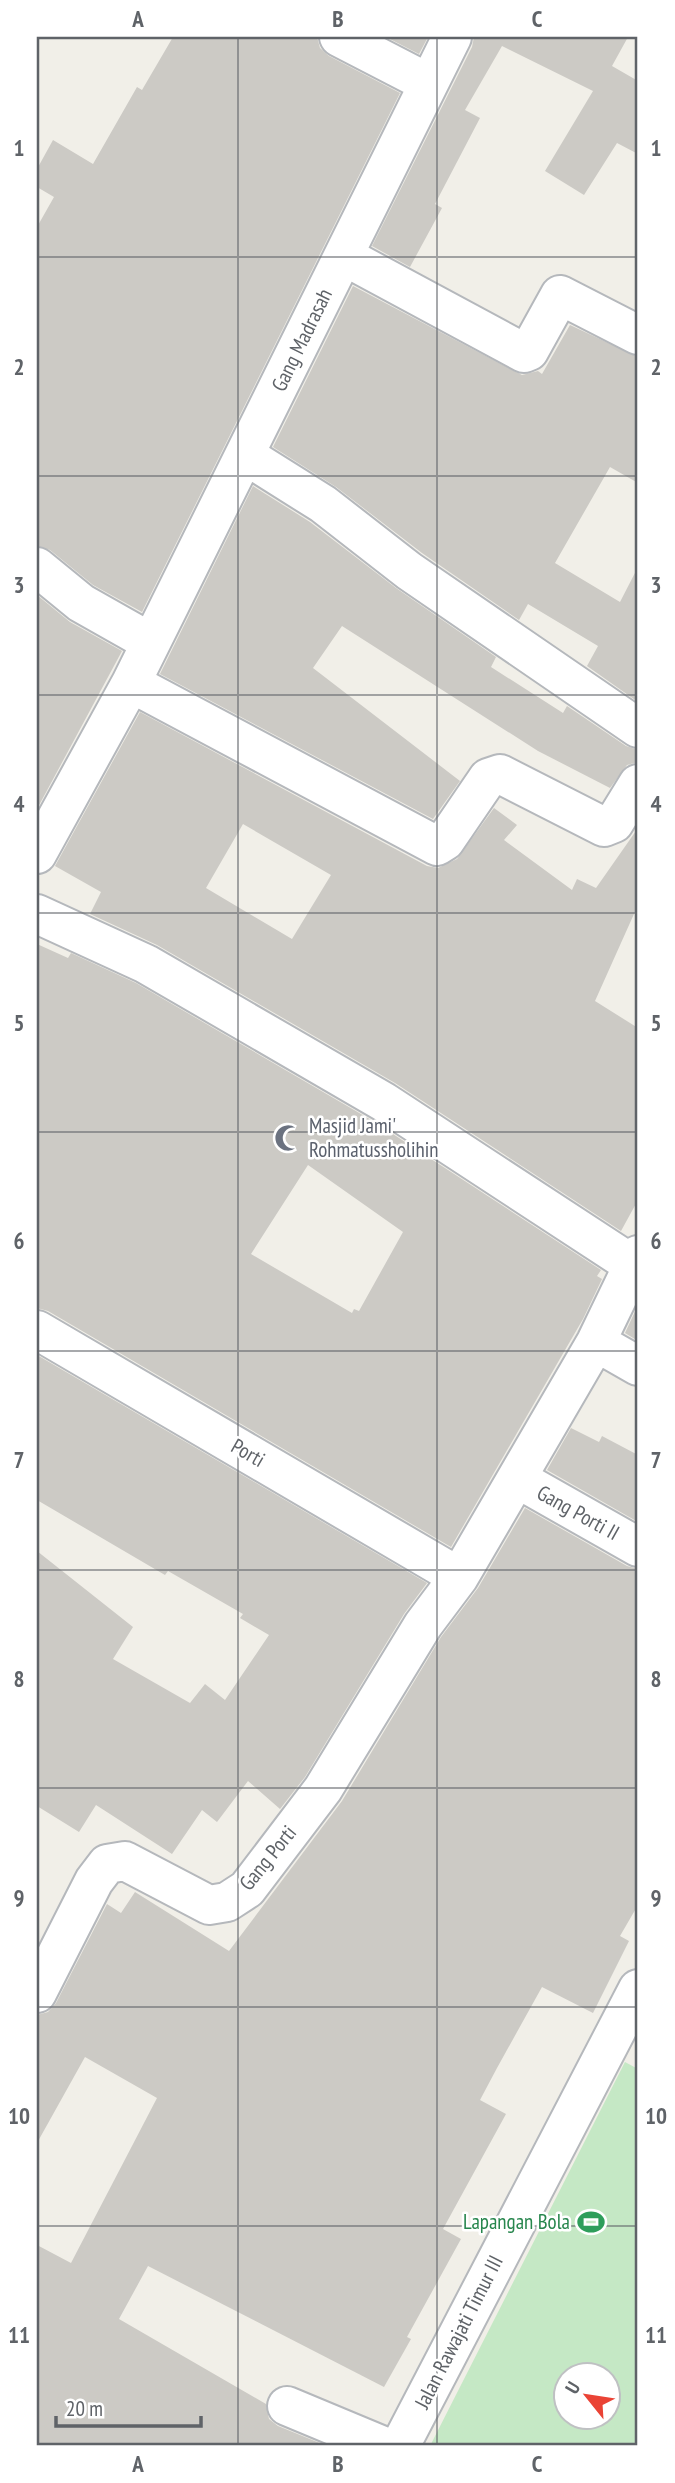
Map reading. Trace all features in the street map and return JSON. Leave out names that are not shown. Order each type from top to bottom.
[{"type":"street","points":[[340,37],[428,83]]},
{"type":"street","name":"Gang Madrasah","points":[[37,854],[131,683],[452,37]]},
{"type":"street","points":[[344,256],[521,352],[529,351],[560,295],[638,335]]},
{"type":"street","points":[[245,455],[323,504],[409,571],[638,728]]},
{"type":"street","points":[[37,567],[81,603],[150,642]]},
{"type":"street","points":[[131,683],[437,846],[445,841],[488,778],[497,773],[604,827],[614,823],[638,784]]},
{"type":"street","points":[[37,914],[145,964],[384,1102],[635,1260],[596,1342],[459,1577]]},
{"type":"street","name":"Porti","points":[[37,1330],[459,1577]]},
{"type":"street","points":[[596,1342],[638,1366]]},
{"type":"street","name":"Gang Porti II","points":[[517,1479],[638,1547]]},
{"type":"street","name":"Gang Porti","points":[[37,1993],[94,1881],[107,1864],[125,1861],[209,1905],[227,1902],[247,1889],[323,1789],[423,1625],[459,1577]]},
{"type":"street","name":"Jalan Rawajati Timur III","points":[[400,2446],[463,2319],[628,2035],[638,1989]]},
{"type":"street","points":[[287,2406],[330,2421],[383,2446]]},
{"type":"green space","name":"Lapangan Bola","points":[[625,2062],[638,2069],[638,2446],[430,2446]]},
{"type":"building","points":[[173,37],[317,37],[320,48],[329,56],[400,93],[142,612],[93,585],[50,550],[37,546],[37,227],[54,197],[37,187],[37,169],[53,140],[93,164],[137,87],[142,90]]},
{"type":"building","points":[[386,37],[428,37],[419,54]]},
{"type":"building","points":[[474,37],[628,37],[612,66],[638,81],[638,154],[617,143],[584,195],[545,171],[593,91],[502,46],[465,110],[480,118],[435,204],[442,208],[410,267],[372,246],[472,47]]},
{"type":"building","points":[[353,286],[522,375],[538,371],[542,374],[570,325],[638,357],[638,483],[610,467],[555,563],[620,602],[638,567],[638,702],[587,666],[598,646],[528,604],[519,620],[422,553],[336,487],[273,447]]},
{"type":"building","points":[[253,486],[310,522],[396,588],[496,657],[491,667],[563,713],[567,706],[626,746],[638,750],[638,762],[627,765],[610,788],[538,751],[342,626],[313,668],[460,781],[433,819],[160,674]]},
{"type":"building","points":[[37,595],[70,622],[122,651],[37,809]]},
{"type":"building","points":[[140,712],[427,866],[438,868],[457,859],[494,808],[517,825],[504,840],[572,890],[577,879],[596,888],[638,828],[638,905],[595,1001],[638,1028],[638,1200],[621,1231],[395,1083],[157,945],[90,914],[101,892],[55,866]],"holes":[[[243,824],[331,875],[292,939],[206,888]]]},
{"type":"building","points":[[37,944],[68,958],[71,953],[136,983],[373,1121],[601,1270],[597,1276],[602,1279],[583,1319],[451,1547],[48,1311],[37,1308]],"holes":[[[308,1165],[403,1232],[359,1311],[354,1309],[352,1313],[251,1254]]]},
{"type":"building","points":[[638,1305],[638,1341],[625,1333]]},
{"type":"building","points":[[37,1355],[427,1583],[404,1614],[305,1777],[280,1809],[248,1781],[217,1822],[202,1810],[172,1854],[96,1805],[79,1832],[37,1806],[37,1551],[133,1627],[113,1659],[190,1703],[205,1684],[225,1700],[269,1635],[240,1618],[243,1614],[168,1571],[165,1575],[37,1500]]},
{"type":"building","points":[[571,1428],[599,1442],[602,1436],[638,1455],[638,1522],[547,1470]]},
{"type":"building","points":[[525,1508],[627,1566],[638,1569],[638,1905],[620,1936],[629,1941],[593,2013],[542,1987],[480,2100],[506,2114],[443,2229],[461,2239],[407,2337],[411,2339],[384,2387],[148,2266],[119,2319],[266,2404],[269,2419],[278,2426],[327,2446],[37,2446],[37,2245],[71,2263],[157,2098],[85,2057],[37,2143],[37,2015],[48,2012],[56,2003],[107,1904],[121,1913],[135,1892],[229,1951],[342,1801],[441,1637],[478,1588]]},
{"type":"place","name":"Masjid Jami' Rohmatussholihin","points":[[288,1138]]},
{"type":"place","name":"Lapangan Bola","points":[[591,2222]]}]
